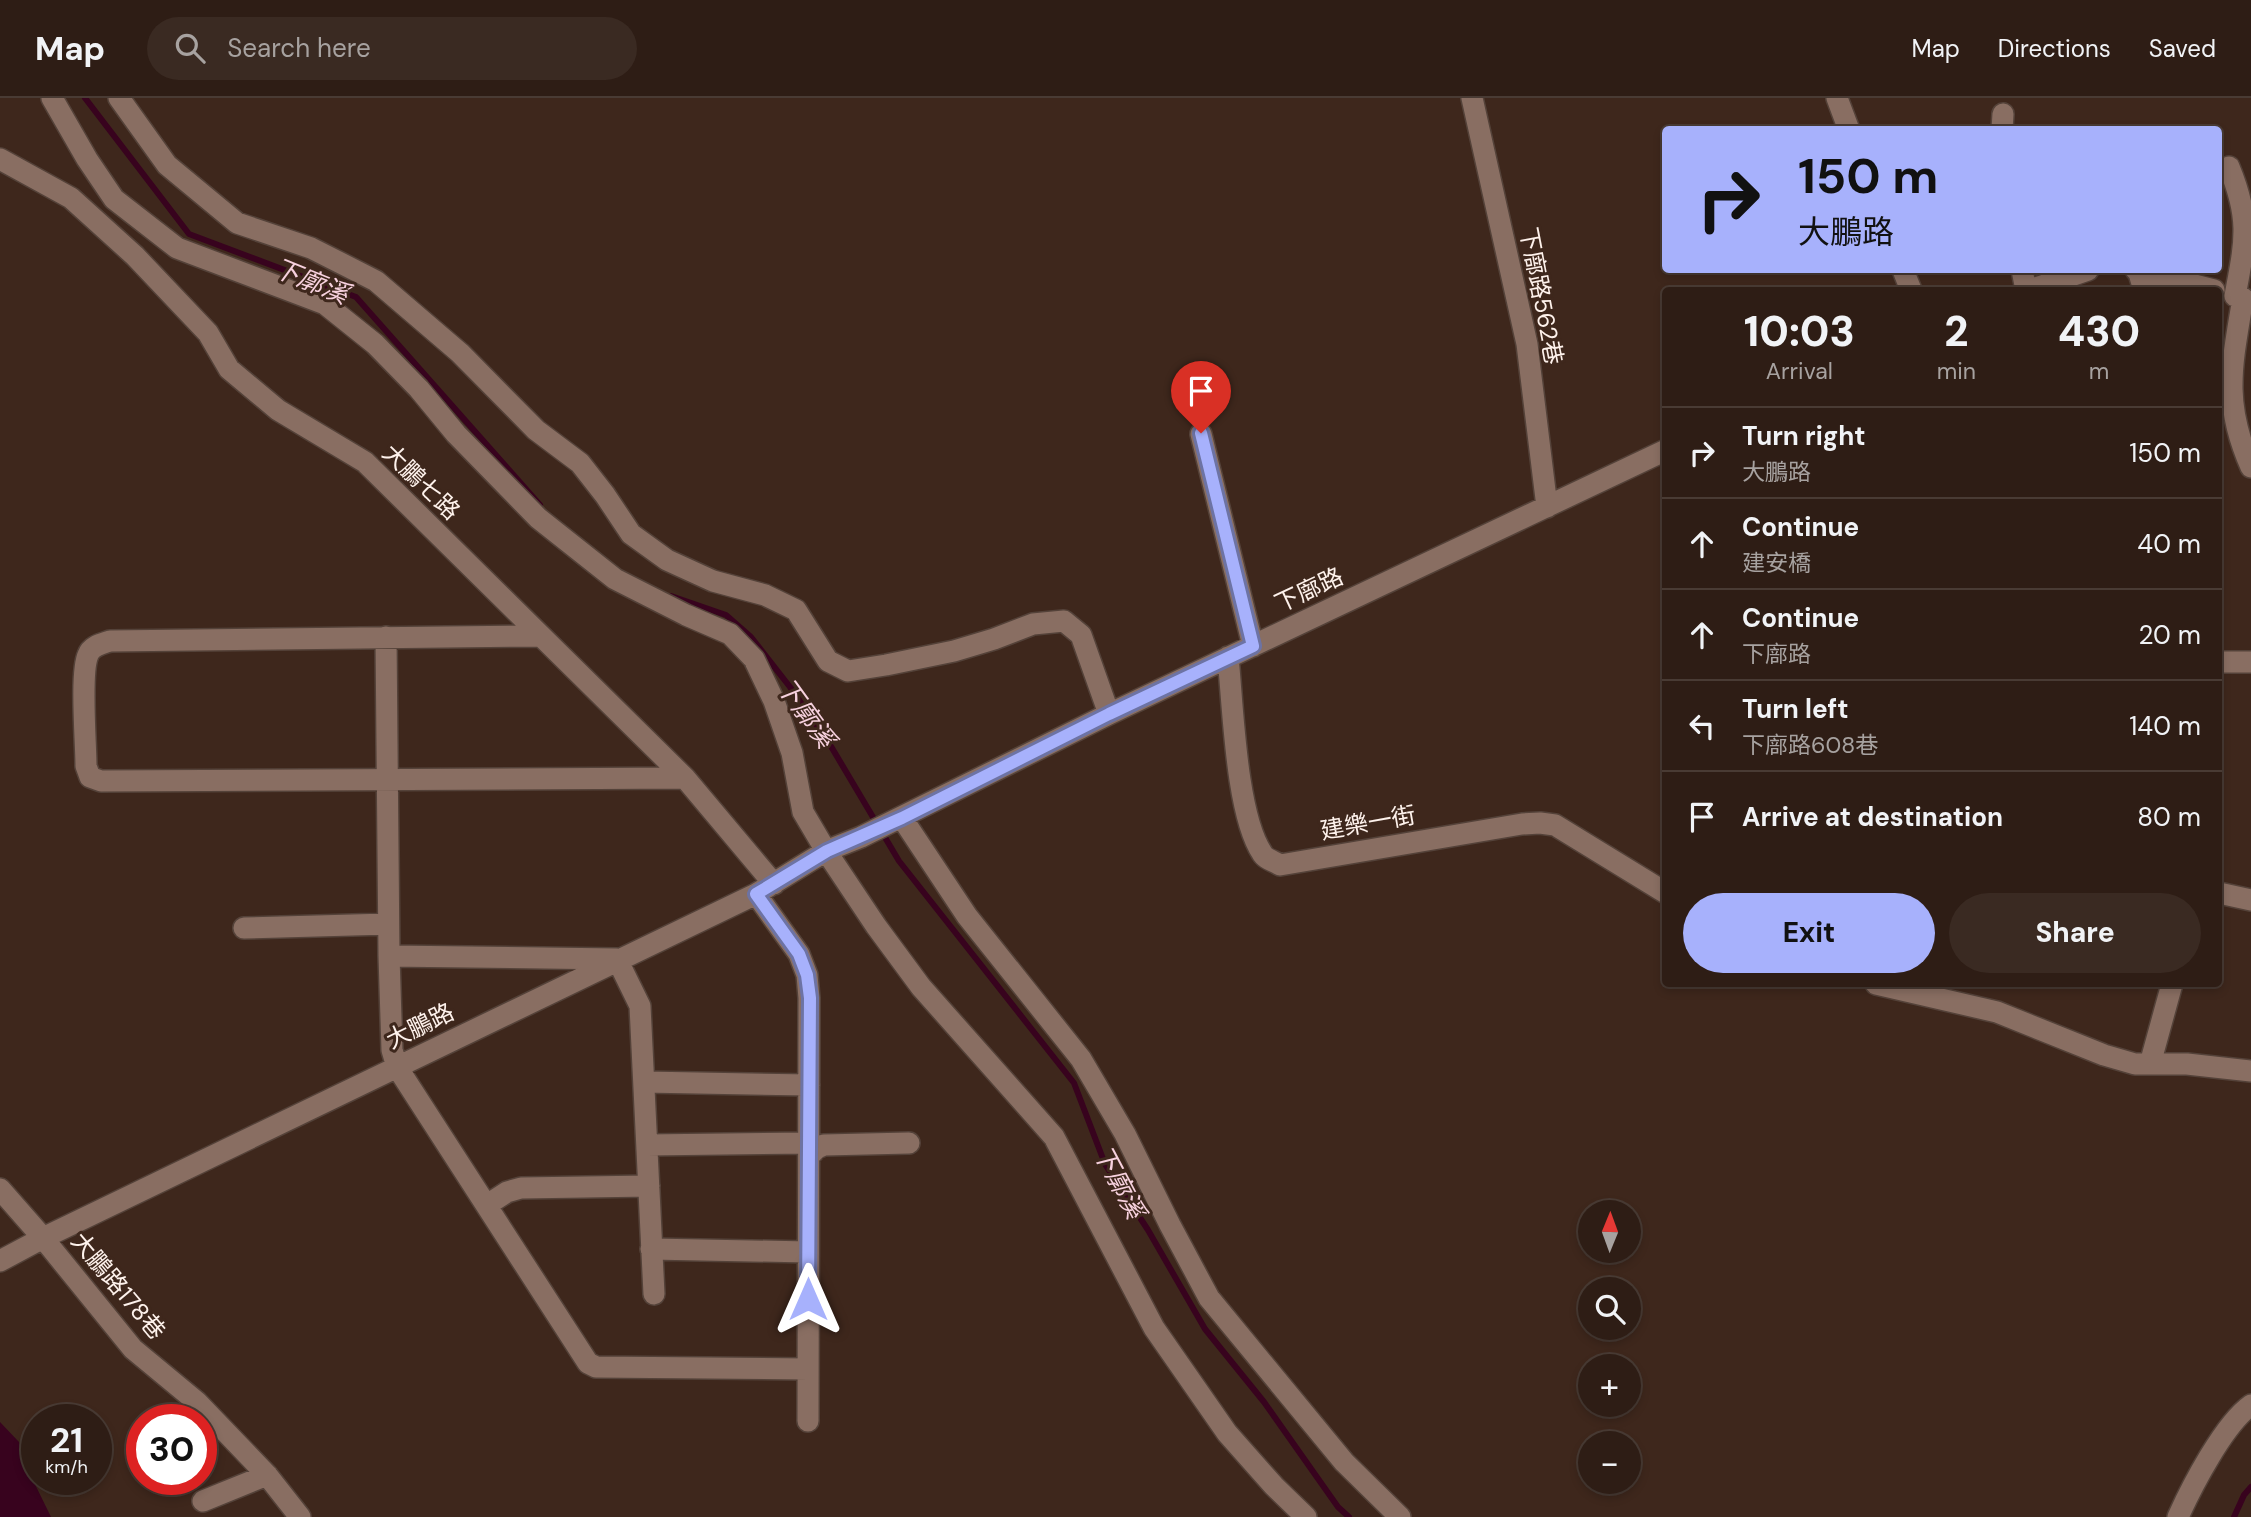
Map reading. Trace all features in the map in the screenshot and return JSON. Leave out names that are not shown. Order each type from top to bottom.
[{"type":"street","points":[[52,98],[114,199],[177,248],[325,304],[375,344],[419,389],[456,434],[538,518],[615,579],[730,634],[754,659],[774,701],[792,753],[803,812],[827,851],[876,926],[921,987],[1054,1137],[1154,1328],[1227,1433],[1306,1517]]},
{"type":"street","points":[[120,98],[167,165],[237,223],[311,248],[376,281],[460,353],[536,430],[580,463],[631,534],[667,560],[701,576],[765,595],[796,610],[828,661],[848,671],[886,666],[954,651],[1033,624],[1064,621],[1081,635],[1109,714]]},
{"type":"street","name":"下廍路562巷","points":[[1472,98],[1527,344],[1547,507]]},
{"type":"street","points":[[1837,98],[1848,126]]},
{"type":"street","name":"大鵬七路","points":[[0,159],[71,198],[135,257],[208,333],[229,369],[278,410],[365,462],[685,778],[765,889],[799,954],[807,975],[810,998],[808,1421]]},
{"type":"street","points":[[2229,167],[2240,192],[2247,235],[2232,295],[2232,406],[2238,439],[2251,467]]},
{"type":"street","points":[[2037,287],[2079,273]]},
{"type":"street","points":[[2168,274],[2208,287]]},
{"type":"street","points":[[1201,433],[1253,646]]},
{"type":"street","name":"下廍路","points":[[861,837],[1109,714],[1662,452]]},
{"type":"street","points":[[386,636],[388,956],[393,1050],[397,1067],[588,1363],[596,1367],[808,1369]]},
{"type":"street","points":[[539,636],[110,640],[96,645],[88,654],[85,670],[86,766],[90,777],[101,781],[685,778]]},
{"type":"street","name":"建樂一街","points":[[1228,657],[1242,789],[1254,835],[1263,856],[1280,864],[1540,823],[1555,825],[1662,890]]},
{"type":"street","points":[[2222,662],[2251,662]]},
{"type":"street","points":[[902,818],[967,916],[1081,1059],[1125,1134],[1209,1298],[1344,1462],[1400,1517]]},
{"type":"street","name":"大鵬路","points":[[0,1261],[765,889],[827,851],[861,837]]},
{"type":"street","points":[[2222,894],[2251,900]]},
{"type":"street","points":[[244,928],[388,924]]},
{"type":"street","points":[[388,956],[617,959],[640,1006],[654,1294]]},
{"type":"street","points":[[1889,987],[1997,1012],[2104,1055],[2135,1063],[2187,1064],[2251,1071]]},
{"type":"street","points":[[2150,1064],[2171,987]]},
{"type":"street","points":[[644,1082],[809,1085]]},
{"type":"street","points":[[647,1145],[809,1149],[824,1145],[909,1143]]},
{"type":"street","points":[[487,1205],[507,1192],[521,1188],[649,1186]]},
{"type":"street","name":"大鵬路178巷","points":[[0,1189],[133,1349],[197,1402],[267,1475],[300,1517]]},
{"type":"street","points":[[651,1249],[808,1252]]},
{"type":"street","points":[[2178,1517],[2213,1452],[2243,1410],[2251,1405]]},
{"type":"street","points":[[203,1501],[267,1475]]},
{"type":"shaded area","points":[[0,1422],[19,1442],[21,1448],[21,1495],[40,1495],[51,1517],[0,1517]]},
{"type":"waterway","name":"下廓溪","points":[[85,98],[189,234],[356,297],[540,505]]},
{"type":"waterway","name":"下廓溪","points":[[671,596],[726,615],[751,637],[790,687],[832,748],[899,861],[1074,1083],[1105,1164],[1148,1230],[1205,1329],[1264,1402],[1338,1507],[1349,1517]]},
{"type":"waterway","name":"下廓溪","points":[[2234,1517],[2244,1495],[2251,1487]]},
{"type":"route","points":[[808,1299],[810,998],[807,975],[799,954],[756,894],[827,851],[902,818],[1109,714],[1253,646],[1201,433]]}]
